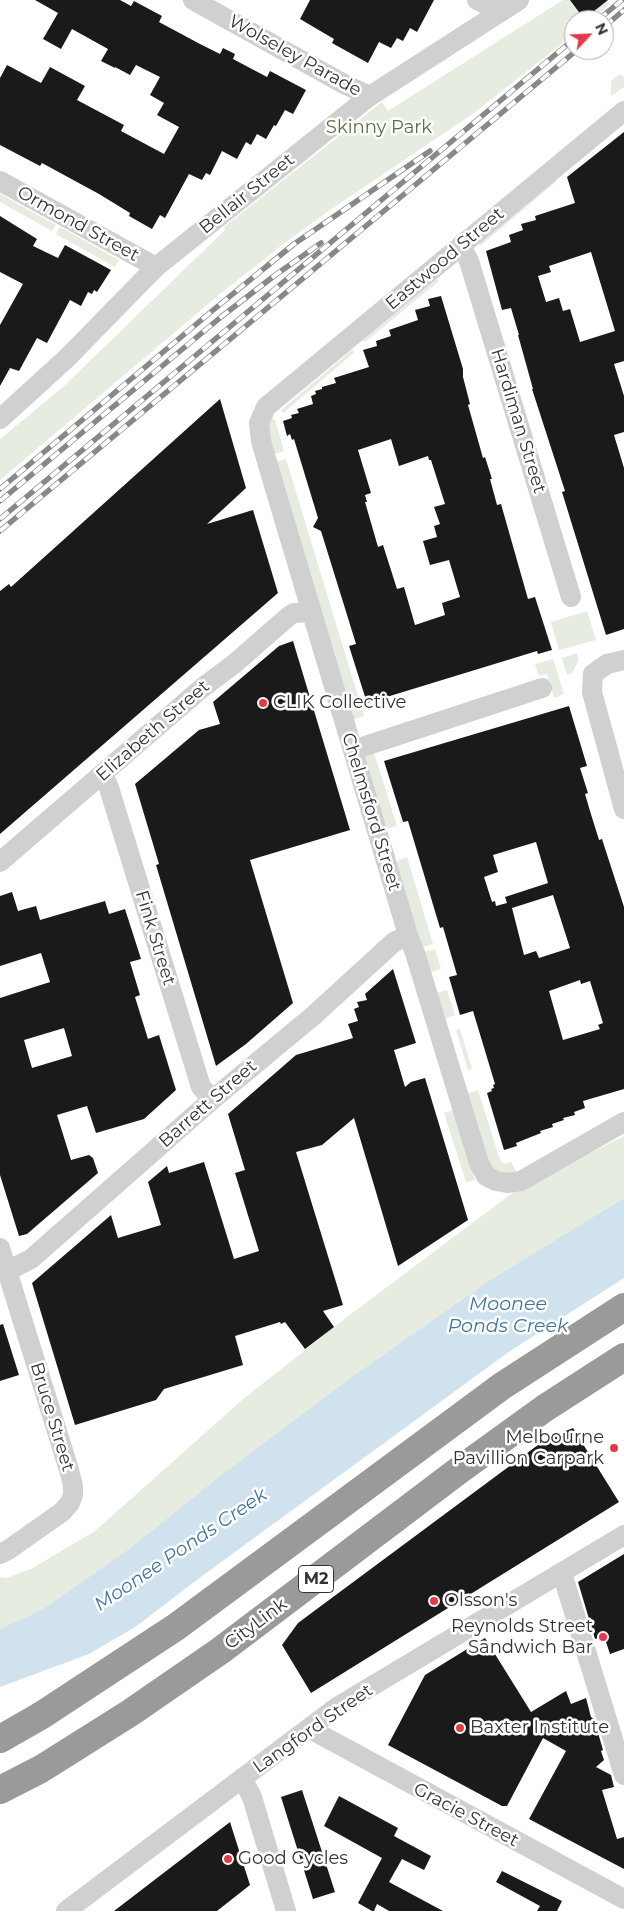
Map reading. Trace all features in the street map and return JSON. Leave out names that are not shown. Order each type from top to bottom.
[{"type":"highway","name":"M2","points":[[0,1739],[42,1716],[176,1627],[502,1386],[624,1307]]},
{"type":"highway","name":"CityLink","points":[[0,1790],[41,1769],[130,1713],[220,1651],[458,1471],[545,1408],[624,1357]]},
{"type":"street","name":"Wolseley Parade","points":[[193,0],[344,84],[370,96]]},
{"type":"street","points":[[477,0],[501,12]]},
{"type":"street","name":"Bellair Street","points":[[0,419],[67,358],[156,267],[370,96],[519,0]]},
{"type":"street","name":"Eastwood Street","points":[[266,407],[624,111]]},
{"type":"street","name":"Ormond Street","points":[[0,182],[156,267]]},
{"type":"street","name":"Hardiman Street","points":[[461,246],[469,261],[571,597]]},
{"type":"street","name":"Chelmsford Street","points":[[266,407],[259,423],[261,441],[408,935],[479,1164],[486,1176],[496,1181],[507,1183],[521,1182],[624,1122]]},
{"type":"street","name":"Elizabeth Street","points":[[0,862],[202,688],[234,664],[294,613],[311,612]]},
{"type":"street","points":[[624,660],[607,664],[593,674],[592,692],[624,809]]},
{"type":"street","points":[[353,750],[542,688]]},
{"type":"street","name":"Fink Street","points":[[103,774],[109,788],[201,1087],[213,1099]]},
{"type":"street","name":"Barrett Street","points":[[7,1271],[31,1259],[213,1099],[313,1016],[394,942],[408,935]]},
{"type":"street","name":"Bruce Street","points":[[0,1248],[69,1470],[73,1495],[70,1503],[62,1512],[0,1554]]},
{"type":"street","name":"Langford Street","points":[[66,1911],[337,1707],[624,1535]]},
{"type":"street","points":[[562,1572],[624,1776]]},
{"type":"street","name":"Gracie Street","points":[[310,1729],[327,1740],[624,1899]]},
{"type":"street","points":[[242,1778],[252,1797],[286,1911]]},
{"type":"green space","name":"Skinny Park","points":[[563,0],[607,0],[610,4],[603,10],[564,10],[564,42],[474,113],[330,210],[282,245],[220,294],[0,480],[0,439],[62,388],[225,230],[224,227],[382,102],[388,111]]},
{"type":"green space","points":[[620,74],[624,77],[624,87],[611,96],[611,81]]},
{"type":"green space","points":[[555,177],[557,181],[480,246],[479,243]]},
{"type":"green space","points":[[0,194],[56,225],[52,231],[0,202]]},
{"type":"green space","points":[[60,227],[119,260],[115,267],[56,234]]},
{"type":"green space","points":[[437,279],[439,281],[365,342],[363,340]]},
{"type":"green space","points":[[352,350],[355,352],[283,413],[281,410]]},
{"type":"green space","points":[[272,418],[275,420],[284,451],[269,456],[262,426]]},
{"type":"green space","points":[[286,459],[364,716],[353,720],[274,462]]},
{"type":"green space","points":[[587,611],[596,640],[559,650],[551,622]]},
{"type":"green space","points":[[577,653],[579,660],[572,673],[567,675],[562,658]]},
{"type":"green space","points":[[553,659],[564,694],[554,698],[547,674],[539,676],[535,664]]},
{"type":"green space","points":[[374,753],[397,826],[385,829],[363,756]]},
{"type":"green space","points":[[407,857],[433,944],[423,947],[394,869],[399,860]]},
{"type":"green space","points":[[435,949],[441,969],[430,972],[424,952]]},
{"type":"green space","points":[[447,990],[455,1015],[444,1019],[436,993]]},
{"type":"green space","points":[[460,1029],[472,1069],[468,1070],[456,1030]]},
{"type":"green space","points":[[478,1090],[501,1161],[505,1164],[511,1162],[516,1171],[515,1174],[506,1175],[490,1170],[463,1095]]},
{"type":"green space","points":[[454,1110],[475,1180],[466,1182],[444,1113]]},
{"type":"green space","points":[[624,1136],[624,1198],[487,1282],[346,1381],[211,1483],[129,1549],[43,1609],[0,1629],[0,1577],[6,1578],[31,1569],[95,1531],[242,1400],[347,1317],[515,1191]]},
{"type":"water","name":"Moonee Ponds Creek","points":[[624,1198],[624,1286],[447,1404],[147,1620],[89,1654],[0,1687],[0,1629],[43,1609],[129,1549],[211,1483],[346,1381],[487,1282]]},
{"type":"pier","points":[[624,1278],[624,1289],[448,1406],[148,1622],[125,1635],[198,1579],[510,1351]]},
{"type":"building","points":[[35,0],[120,0],[131,6],[134,1],[162,16],[159,22],[200,44],[220,54],[223,48],[235,54],[233,59],[267,77],[270,71],[306,90],[293,114],[285,110],[266,139],[257,134],[251,145],[246,142],[237,159],[222,151],[210,175],[206,173],[202,180],[189,174],[165,218],[160,215],[152,229],[129,216],[130,213],[99,194],[42,163],[40,166],[0,145],[0,78],[7,65],[41,83],[50,67],[85,86],[77,100],[124,125],[121,131],[164,154],[179,127],[157,115],[164,103],[150,95],[160,77],[136,65],[130,75],[101,61],[108,49],[72,29],[61,49],[43,39],[58,13]]},
{"type":"building","points":[[310,0],[434,0],[417,32],[410,28],[403,41],[397,38],[391,48],[379,42],[368,63],[332,43],[334,39],[300,19]]},
{"type":"building","points":[[570,0],[608,0],[595,10],[577,10]]},
{"type":"building","points":[[624,132],[624,361],[614,364],[624,396],[624,432],[614,435],[624,468],[624,629],[606,635],[562,492],[565,491],[532,389],[511,308],[502,310],[486,251],[511,242],[509,235],[523,230],[521,224],[536,220],[535,216],[575,203],[567,177]],"holes":[[[591,252],[615,331],[580,342],[570,309],[563,311],[559,298],[546,302],[538,276],[551,272],[549,266]]]},
{"type":"building","points":[[0,216],[37,239],[33,246],[58,258],[65,245],[111,270],[97,292],[94,290],[92,294],[88,292],[81,306],[70,300],[47,343],[37,338],[19,371],[10,368],[0,386],[0,325],[23,284],[0,272]]},
{"type":"building","points":[[441,296],[463,369],[463,377],[470,404],[468,405],[483,458],[485,457],[492,479],[490,479],[497,505],[501,504],[528,599],[535,597],[552,650],[538,654],[537,651],[367,703],[349,646],[356,644],[321,531],[313,527],[318,518],[294,439],[292,440],[290,434],[287,436],[283,421],[292,418],[291,415],[299,413],[297,409],[313,404],[311,396],[316,394],[315,391],[336,383],[334,378],[369,367],[363,350],[377,346],[376,341],[391,336],[389,330],[418,320],[415,310],[430,306],[428,299]],"holes":[[[391,439],[399,466],[428,456],[429,460],[431,460],[445,504],[434,507],[440,524],[434,526],[437,537],[423,541],[430,565],[449,560],[460,597],[442,603],[445,615],[415,625],[404,587],[397,589],[383,545],[378,547],[365,502],[367,502],[365,495],[371,493],[358,450]]]},
{"type":"building","points":[[220,399],[246,488],[207,524],[253,510],[278,593],[0,834],[0,591],[9,584],[11,587]]},
{"type":"building","points":[[293,641],[350,830],[250,860],[293,1003],[246,1044],[216,1066],[156,865],[159,864],[135,784],[199,730],[220,724],[213,702],[279,646]]},
{"type":"building","points":[[569,706],[587,766],[580,768],[588,793],[585,794],[599,840],[602,839],[624,907],[624,1089],[583,1101],[585,1108],[574,1112],[575,1115],[563,1118],[564,1120],[552,1124],[553,1127],[516,1143],[517,1146],[504,1150],[487,1093],[492,1091],[491,1089],[494,1088],[493,1085],[495,1084],[473,1011],[460,1015],[449,977],[457,975],[443,927],[440,928],[408,821],[403,822],[384,761]],"holes":[[[536,842],[548,883],[505,897],[507,903],[496,906],[495,901],[492,902],[484,877],[498,872],[493,855]],[[553,895],[570,948],[539,958],[536,951],[524,955],[512,908]],[[580,980],[581,984],[590,981],[603,1023],[598,1025],[600,1029],[563,1040],[549,991]]]},
{"type":"building","points":[[12,892],[18,911],[36,906],[40,920],[105,901],[109,914],[125,909],[141,959],[130,962],[140,995],[135,997],[148,1039],[159,1035],[176,1090],[144,1119],[96,1133],[87,1106],[57,1115],[71,1160],[89,1155],[93,1158],[98,1173],[27,1234],[19,1236],[0,1175],[0,998],[50,982],[41,953],[0,966],[0,896]],"holes":[[[64,1028],[72,1056],[32,1068],[24,1040]]]},
{"type":"building","points":[[393,969],[416,1043],[394,1050],[405,1087],[411,1082],[425,1078],[468,1220],[398,1266],[354,1118],[322,1145],[296,1152],[343,1305],[323,1311],[334,1327],[305,1349],[285,1322],[235,1336],[243,1365],[164,1389],[156,1400],[75,1425],[32,1283],[111,1215],[118,1238],[161,1225],[148,1182],[167,1166],[169,1173],[204,1162],[234,1259],[259,1251],[235,1173],[245,1170],[228,1114],[296,1055],[353,1038],[348,1024],[358,1021],[354,1009],[359,1007],[357,1002],[367,1000],[365,994]]},
{"type":"building","points":[[3,1324],[19,1375],[0,1381],[0,1325]]},
{"type":"building","points":[[573,1428],[619,1502],[311,1693],[282,1645],[298,1623],[546,1439]]},
{"type":"building","points":[[624,1554],[624,1649],[610,1654],[604,1636],[595,1639],[578,1582]]},
{"type":"building","name":"Baxter Institute","points":[[485,1638],[531,1712],[566,1691],[571,1704],[586,1698],[603,1750],[601,1751],[604,1760],[596,1767],[611,1775],[614,1787],[602,1790],[617,1839],[624,1837],[624,1869],[529,1819],[566,1751],[543,1738],[507,1806],[502,1806],[388,1745],[425,1675]]},
{"type":"building","points":[[302,1790],[335,1892],[313,1899],[281,1797]]},
{"type":"building","points":[[339,1796],[398,1828],[394,1836],[431,1856],[424,1870],[402,1859],[389,1882],[443,1911],[389,1911],[377,1904],[374,1911],[372,1911],[358,1903],[382,1858],[324,1826]]},
{"type":"building","points":[[230,1822],[250,1885],[217,1911],[114,1911]]},
{"type":"building","points":[[502,1871],[562,1901],[557,1911],[537,1911],[540,1906],[496,1882]]},
{"type":"railway","points":[[610,10],[622,0]]},
{"type":"railway","points":[[614,18],[624,10]]},
{"type":"railway","points":[[0,519],[564,47]]},
{"type":"railway","points":[[0,531],[565,60]]},
{"type":"railway","points":[[0,489],[294,244],[430,151]]},
{"type":"railway","points":[[0,501],[221,317],[321,243]]},
{"type":"place","name":"CLIK Collective","points":[[263,703]]},
{"type":"place","name":"Melbourne Pavillion Carpark","points":[[614,1448]]},
{"type":"place","name":"Olsson's","points":[[434,1601]]},
{"type":"place","name":"Reynolds Street Sandwich Bar","points":[[603,1637]]},
{"type":"place","name":"Baxter Institute","points":[[460,1728]]},
{"type":"place","name":"Good Cycles","points":[[228,1859]]}]
